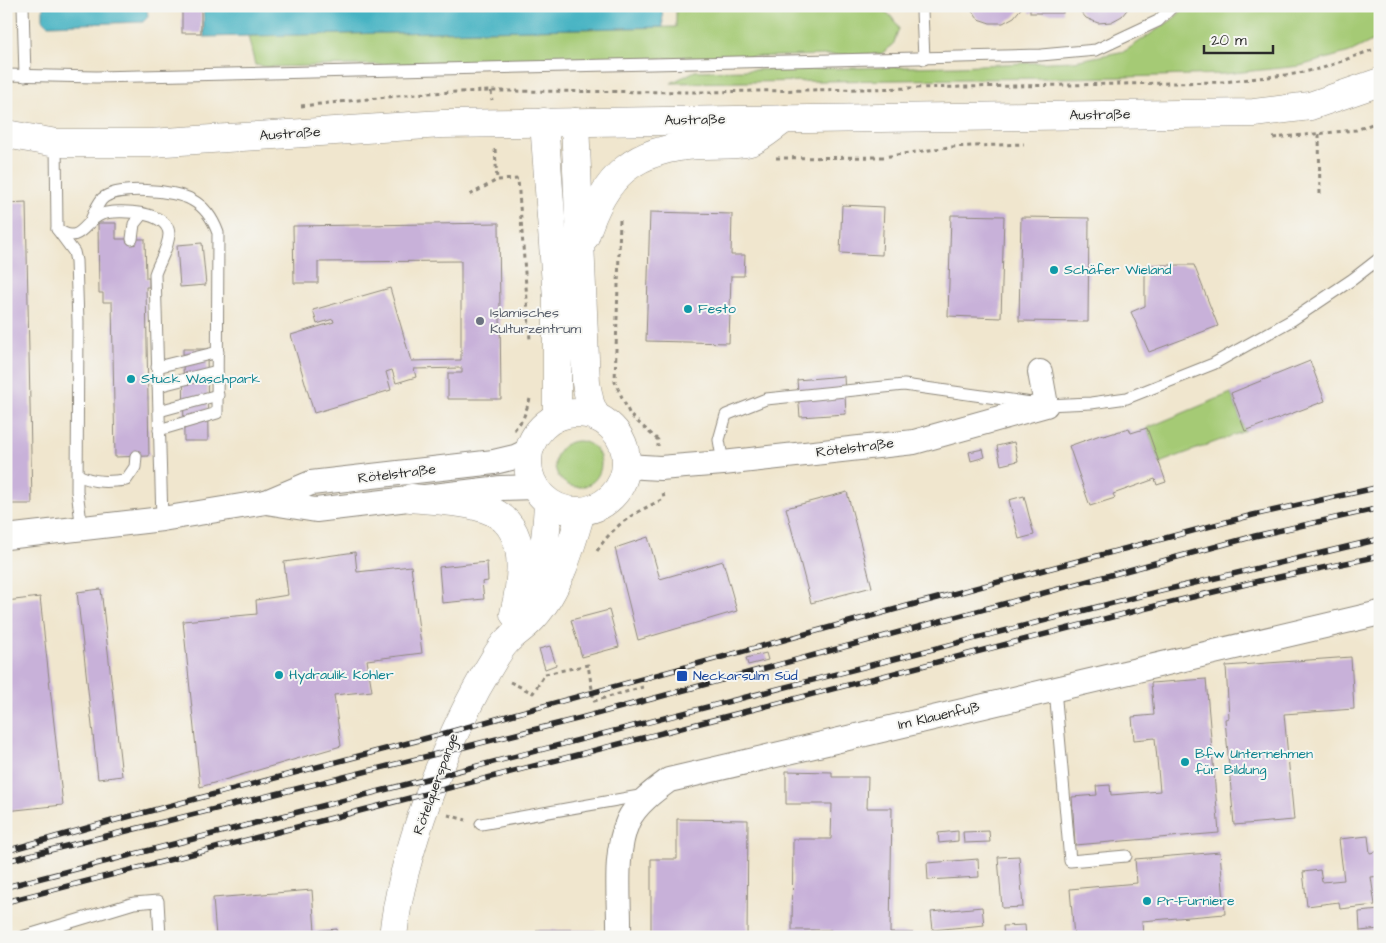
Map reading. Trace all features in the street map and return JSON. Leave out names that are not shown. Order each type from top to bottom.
[{"type":"main road","name":"Austraße","points":[[6,134],[56,143],[150,143],[442,124],[1254,113],[1310,106],[1380,82]]},
{"type":"main road","points":[[581,250],[588,225],[606,188],[630,164],[674,146],[749,142],[785,119]]},
{"type":"main road","points":[[544,122],[557,298],[557,417]]},
{"type":"main road","points":[[575,122],[586,382],[590,404],[596,417]]},
{"type":"main road","points":[[583,413],[596,417],[616,432],[626,454],[624,479],[617,492],[607,502],[595,508],[582,512],[559,508],[542,495],[528,462],[530,450],[539,430],[557,417],[583,413]]},
{"type":"main road","name":"Rötelquerspange","points":[[506,642],[514,614],[542,559],[546,547],[542,495]]},
{"type":"main road","points":[[411,498],[474,506],[492,512],[506,523],[514,534],[519,549],[521,572],[514,614]]},
{"type":"main road","name":"Rötelquerspange","points":[[394,937],[395,918],[408,861],[460,720],[490,666],[506,642],[534,618],[550,591],[569,552],[582,512]]},
{"type":"street","points":[[1040,372],[1046,405]]},
{"type":"street","name":"Rötelstraße","points":[[626,466],[660,468],[723,463],[914,442],[1046,405]]},
{"type":"street","name":"Rötelstraße","points":[[6,537],[82,530],[266,502],[311,484],[494,462],[516,457],[530,450]]},
{"type":"street","name":"Rötelstraße","points":[[266,502],[316,510],[501,488],[542,495]]},
{"type":"street","name":"Im Klauenfuß","points":[[619,937],[620,850],[629,820],[649,794],[669,780],[1380,612]]},
{"type":"lane","points":[[23,6],[25,76]]},
{"type":"lane","points":[[924,6],[922,11],[924,59]]},
{"type":"lane","points":[[6,75],[96,77],[1042,55],[1096,50],[1158,21],[1173,6]]},
{"type":"lane","points":[[56,143],[58,229],[74,252],[76,266],[77,491],[82,530]]},
{"type":"lane","points":[[58,229],[68,235],[75,235],[83,231],[103,199],[113,193],[123,191],[183,196],[200,205],[208,214],[218,233],[217,413],[159,430]]},
{"type":"lane","points":[[90,220],[109,213],[142,214],[159,218],[167,226],[169,232],[169,240],[155,274],[162,519]]},
{"type":"lane","points":[[132,239],[134,224],[142,214]]},
{"type":"lane","points":[[723,463],[719,440],[726,415],[766,399],[904,385],[1046,405],[1091,403],[1127,398],[1213,364],[1292,320],[1353,279],[1380,258]]},
{"type":"lane","points":[[157,367],[218,352]]},
{"type":"lane","points":[[158,386],[217,371]]},
{"type":"lane","points":[[159,411],[218,396]]},
{"type":"lane","points":[[78,475],[89,480],[102,482],[126,480],[135,467],[136,456]]},
{"type":"lane","points":[[1055,689],[1070,862],[1126,856]]},
{"type":"lane","points":[[481,824],[649,794]]},
{"type":"lane","points":[[22,937],[134,902],[158,901],[160,937]]},
{"type":"path","points":[[1266,138],[1356,130],[1380,121]]},
{"type":"path","points":[[1318,134],[1320,195]]},
{"type":"path","points":[[768,158],[882,156],[949,147],[1027,144]]},
{"type":"path","points":[[470,195],[497,180]]},
{"type":"path","points":[[507,680],[534,693],[545,674],[588,665],[594,701],[643,687]]},
{"type":"path","points":[[440,813],[481,824]]},
{"type":"green space","points":[[676,6],[873,8],[889,14],[899,29],[893,45],[881,54],[268,67],[255,65],[248,36],[676,27]]},
{"type":"green space","points":[[1187,6],[1380,6],[1380,37],[1350,52],[1300,66],[1223,74],[671,83],[695,71],[957,66],[1074,61],[1125,51],[1173,19]]},
{"type":"green space","points":[[1231,393],[1245,431],[1159,463],[1147,428]]},
{"type":"green space","points":[[578,441],[591,445],[597,451],[601,464],[597,477],[591,483],[578,487],[565,483],[559,477],[555,464],[559,451],[565,445]]},
{"type":"water","points":[[43,6],[147,6],[148,17],[143,22],[48,25],[43,20]]},
{"type":"water","points":[[203,6],[662,6],[663,27],[204,37]]},
{"type":"building","points":[[182,6],[201,6],[201,33],[182,33]]},
{"type":"building","points":[[968,6],[1023,6],[1014,17],[1003,23],[990,23],[978,19]]},
{"type":"building","points":[[1030,6],[1063,6],[1063,13],[1030,13]]},
{"type":"building","points":[[1076,6],[1130,6],[1122,16],[1111,22],[1098,23],[1086,18]]},
{"type":"building","points":[[26,202],[32,504],[6,504],[6,203]]},
{"type":"building","points":[[842,205],[884,207],[882,255],[840,253]]},
{"type":"building","name":"Festo","points":[[650,212],[732,214],[731,255],[745,255],[744,276],[731,276],[729,343],[646,341]]},
{"type":"building","points":[[951,215],[1004,216],[1001,318],[948,316]]},
{"type":"building","name":"Schäfer Wieland","points":[[1021,217],[1089,218],[1088,322],[1019,321]]},
{"type":"building","name":"Stuck Waschpark","points":[[98,223],[116,223],[116,239],[145,239],[146,278],[149,278],[149,287],[146,287],[149,456],[115,457],[112,302],[103,302],[103,293],[99,293]]},
{"type":"building","points":[[499,223],[501,399],[448,399],[448,373],[462,373],[462,368],[414,369],[416,377],[396,383],[392,370],[386,372],[391,390],[314,413],[291,335],[334,322],[333,319],[317,324],[313,310],[390,288],[411,361],[461,360],[461,261],[318,262],[318,283],[294,283],[293,226]]},
{"type":"building","points":[[202,243],[206,285],[180,287],[177,245]]},
{"type":"building","points":[[1145,265],[1194,265],[1218,326],[1149,352],[1131,312],[1145,306]]},
{"type":"building","points":[[183,349],[207,349],[208,441],[184,441]]},
{"type":"building","points":[[1310,361],[1325,401],[1245,431],[1231,393]]},
{"type":"building","points":[[844,376],[846,414],[800,417],[797,380]]},
{"type":"building","points":[[1129,428],[1131,433],[1147,428],[1166,482],[1157,485],[1155,479],[1113,494],[1115,498],[1090,506],[1069,446],[1103,434],[1104,436]]},
{"type":"building","points":[[1014,442],[1018,461],[1001,465],[997,446]]},
{"type":"building","points":[[983,449],[985,457],[971,461],[969,452]]},
{"type":"building","points":[[847,492],[872,587],[811,603],[786,508]]},
{"type":"building","points":[[1024,496],[1034,535],[1019,539],[1009,500]]},
{"type":"building","points":[[648,537],[660,579],[723,561],[737,611],[638,640],[615,548]]},
{"type":"building","name":"Hydraulik Kohler","points":[[355,552],[357,572],[411,566],[422,653],[367,660],[372,691],[334,695],[341,746],[200,787],[183,621],[257,614],[256,600],[288,595],[284,562]]},
{"type":"building","points":[[487,562],[488,581],[482,582],[484,599],[442,603],[439,567]]},
{"type":"building","points":[[101,589],[122,776],[98,779],[77,592]]},
{"type":"building","points":[[40,597],[63,805],[6,811],[6,601]]},
{"type":"building","points":[[609,610],[619,647],[582,657],[571,620]]},
{"type":"building","points":[[550,646],[556,665],[545,669],[539,649]]},
{"type":"building","points":[[766,653],[768,660],[748,665],[746,658]]},
{"type":"building","points":[[1351,657],[1354,709],[1284,714],[1294,820],[1234,825],[1225,719],[1229,718],[1226,666]]},
{"type":"building","name":"Bfw Unternehmen für Bildung","points":[[1206,679],[1219,833],[1075,845],[1072,797],[1097,795],[1096,786],[1110,785],[1111,795],[1160,791],[1155,738],[1134,740],[1132,717],[1154,715],[1151,683]]},
{"type":"building","points":[[786,771],[832,772],[832,777],[868,777],[867,808],[892,808],[890,933],[913,933],[913,937],[831,937],[831,930],[792,930],[793,839],[831,839],[832,804],[786,804]]},
{"type":"building","points":[[677,819],[748,820],[747,937],[651,937],[651,859],[677,859]]},
{"type":"building","points":[[958,831],[958,841],[939,843],[938,833]]},
{"type":"building","points":[[989,831],[990,842],[964,843],[963,832]]},
{"type":"building","points":[[1368,836],[1370,853],[1380,851],[1380,876],[1371,877],[1375,905],[1340,909],[1339,902],[1307,906],[1303,872],[1320,870],[1322,882],[1344,880],[1339,839]]},
{"type":"building","name":"Pr-Furniere","points":[[1220,852],[1225,914],[1142,921],[1143,937],[1074,937],[1070,889],[1137,883],[1135,859]]},
{"type":"building","points":[[1019,856],[1023,907],[1002,908],[998,857]]},
{"type":"building","points":[[978,859],[979,877],[928,880],[927,863]]},
{"type":"building","points":[[312,890],[315,931],[337,929],[338,937],[216,937],[213,898]]},
{"type":"building","points":[[982,907],[984,925],[933,930],[931,912]]},
{"type":"building","points":[[1380,910],[1380,929],[1360,931],[1359,912]]},
{"type":"building","points":[[1025,925],[1026,937],[1004,937],[1003,926]]},
{"type":"building","points":[[537,930],[596,930],[596,937],[537,937]]},
{"type":"railway","points":[[6,851],[911,605],[1253,515],[1380,487]]},
{"type":"railway","points":[[6,861],[581,718],[1255,536],[1380,508]]},
{"type":"railway","points":[[6,887],[1140,596],[1380,539]]},
{"type":"railway","points":[[6,902],[1143,609],[1259,581],[1380,556]]},
{"type":"place","name":"Schäfer Wieland","points":[[1054,270]]},
{"type":"place","name":"Festo","points":[[688,309]]},
{"type":"place","name":"Islamisches Kulturzentrum","points":[[480,321]]},
{"type":"place","name":"Stuck Waschpark","points":[[131,379]]},
{"type":"place","name":"Hydraulik Kohler","points":[[279,675]]},
{"type":"place","name":"Neckarsulm Süd","points":[[682,676]]},
{"type":"place","name":"Bfw Unternehmen für Bildung","points":[[1185,762]]},
{"type":"place","name":"Pr-Furniere","points":[[1147,901]]}]
